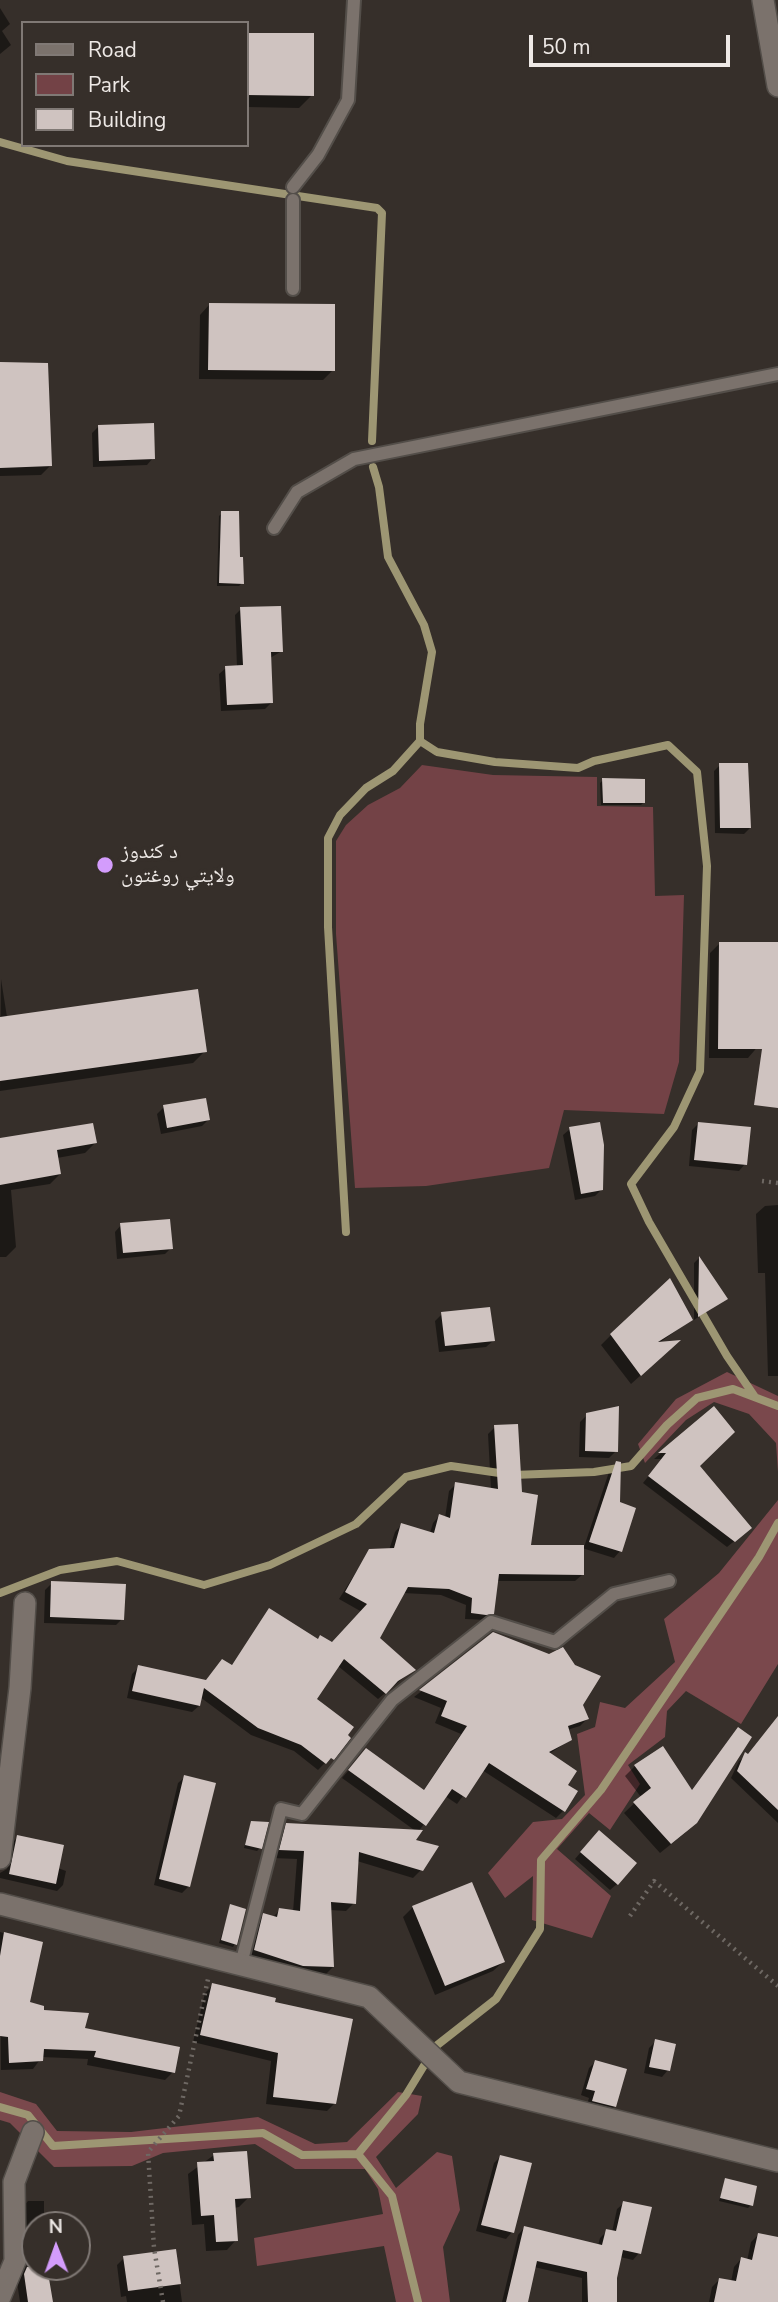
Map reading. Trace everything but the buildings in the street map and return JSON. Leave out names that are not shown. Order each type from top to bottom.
[{"type":"street","points":[[763,0],[778,86]]},
{"type":"street","points":[[0,1858],[20,1688],[25,1603]]},
{"type":"street","points":[[0,1904],[369,1997],[459,2081],[778,2161]]},
{"type":"street","points":[[0,2297],[15,2261],[14,2182],[33,2132]]},
{"type":"lane","points":[[292,289],[293,194],[348,100],[354,0]]},
{"type":"lane","points":[[274,528],[297,492],[354,459],[778,374]]},
{"type":"lane","points":[[241,1965],[281,1809],[302,1814],[392,1700],[491,1622],[555,1642],[614,1594],[669,1581]]},
{"type":"path","points":[[762,1181],[778,1183]]},
{"type":"path","points":[[630,1916],[654,1881],[778,1986]]},
{"type":"path","points":[[163,2302],[154,2248],[148,2152],[179,2116],[213,1958]]},
{"type":"green space","points":[[422,765],[493,775],[597,777],[597,806],[653,807],[655,896],[684,895],[679,1062],[664,1114],[564,1110],[549,1168],[426,1186],[355,1188],[336,934],[336,841],[346,825],[368,805],[400,788]]},
{"type":"shaded area","points":[[727,1372],[778,1396],[778,1472],[776,1443],[749,1414],[714,1402],[686,1420],[645,1463],[638,1444],[676,1399]]},
{"type":"shaded area","points":[[778,1500],[778,1664],[741,1724],[686,1691],[667,1711],[665,1737],[628,1765],[640,1784],[610,1830],[589,1813],[557,1849],[611,1896],[592,1938],[532,1920],[533,1876],[505,1898],[488,1873],[533,1822],[562,1819],[585,1795],[577,1734],[595,1727],[600,1702],[625,1708],[675,1662],[664,1619],[719,1573]]},
{"type":"shaded area","points":[[0,2092],[36,2104],[57,2131],[131,2132],[258,2117],[315,2144],[347,2142],[398,2092],[422,2096],[418,2114],[376,2157],[396,2188],[437,2152],[452,2156],[460,2210],[443,2247],[450,2302],[396,2302],[384,2246],[257,2266],[254,2238],[383,2214],[378,2189],[365,2169],[295,2169],[255,2144],[163,2153],[132,2166],[54,2167],[10,2123],[0,2120]]},
{"type":"waterway","points":[[0,142],[67,161],[377,208],[382,213],[372,441]]},
{"type":"waterway","points":[[373,467],[379,487],[388,557],[424,625],[432,652],[420,724],[420,741],[437,752],[495,762],[578,768],[594,761],[668,745],[697,772],[707,866],[700,1071],[674,1127],[631,1184],[649,1222],[727,1356],[755,1397]]},
{"type":"waterway","points":[[346,1232],[328,927],[328,838],[340,815],[366,788],[393,771],[420,741]]},
{"type":"waterway","points":[[0,1593],[60,1570],[117,1561],[204,1585],[270,1565],[356,1524],[406,1477],[451,1466],[513,1475],[594,1472],[631,1466],[667,1425],[697,1398],[733,1389],[778,1406]]},
{"type":"waterway","points":[[358,2154],[406,2095],[436,2046],[496,1999],[540,1929],[541,1860],[601,1790],[759,1557],[778,1523]]},
{"type":"waterway","points":[[0,2107],[28,2115],[53,2146],[263,2133],[302,2155],[358,2154],[392,2196],[418,2302]]},
{"type":"place","name":"د کندوز ولایتي روغتون","points":[[105,865]]}]
